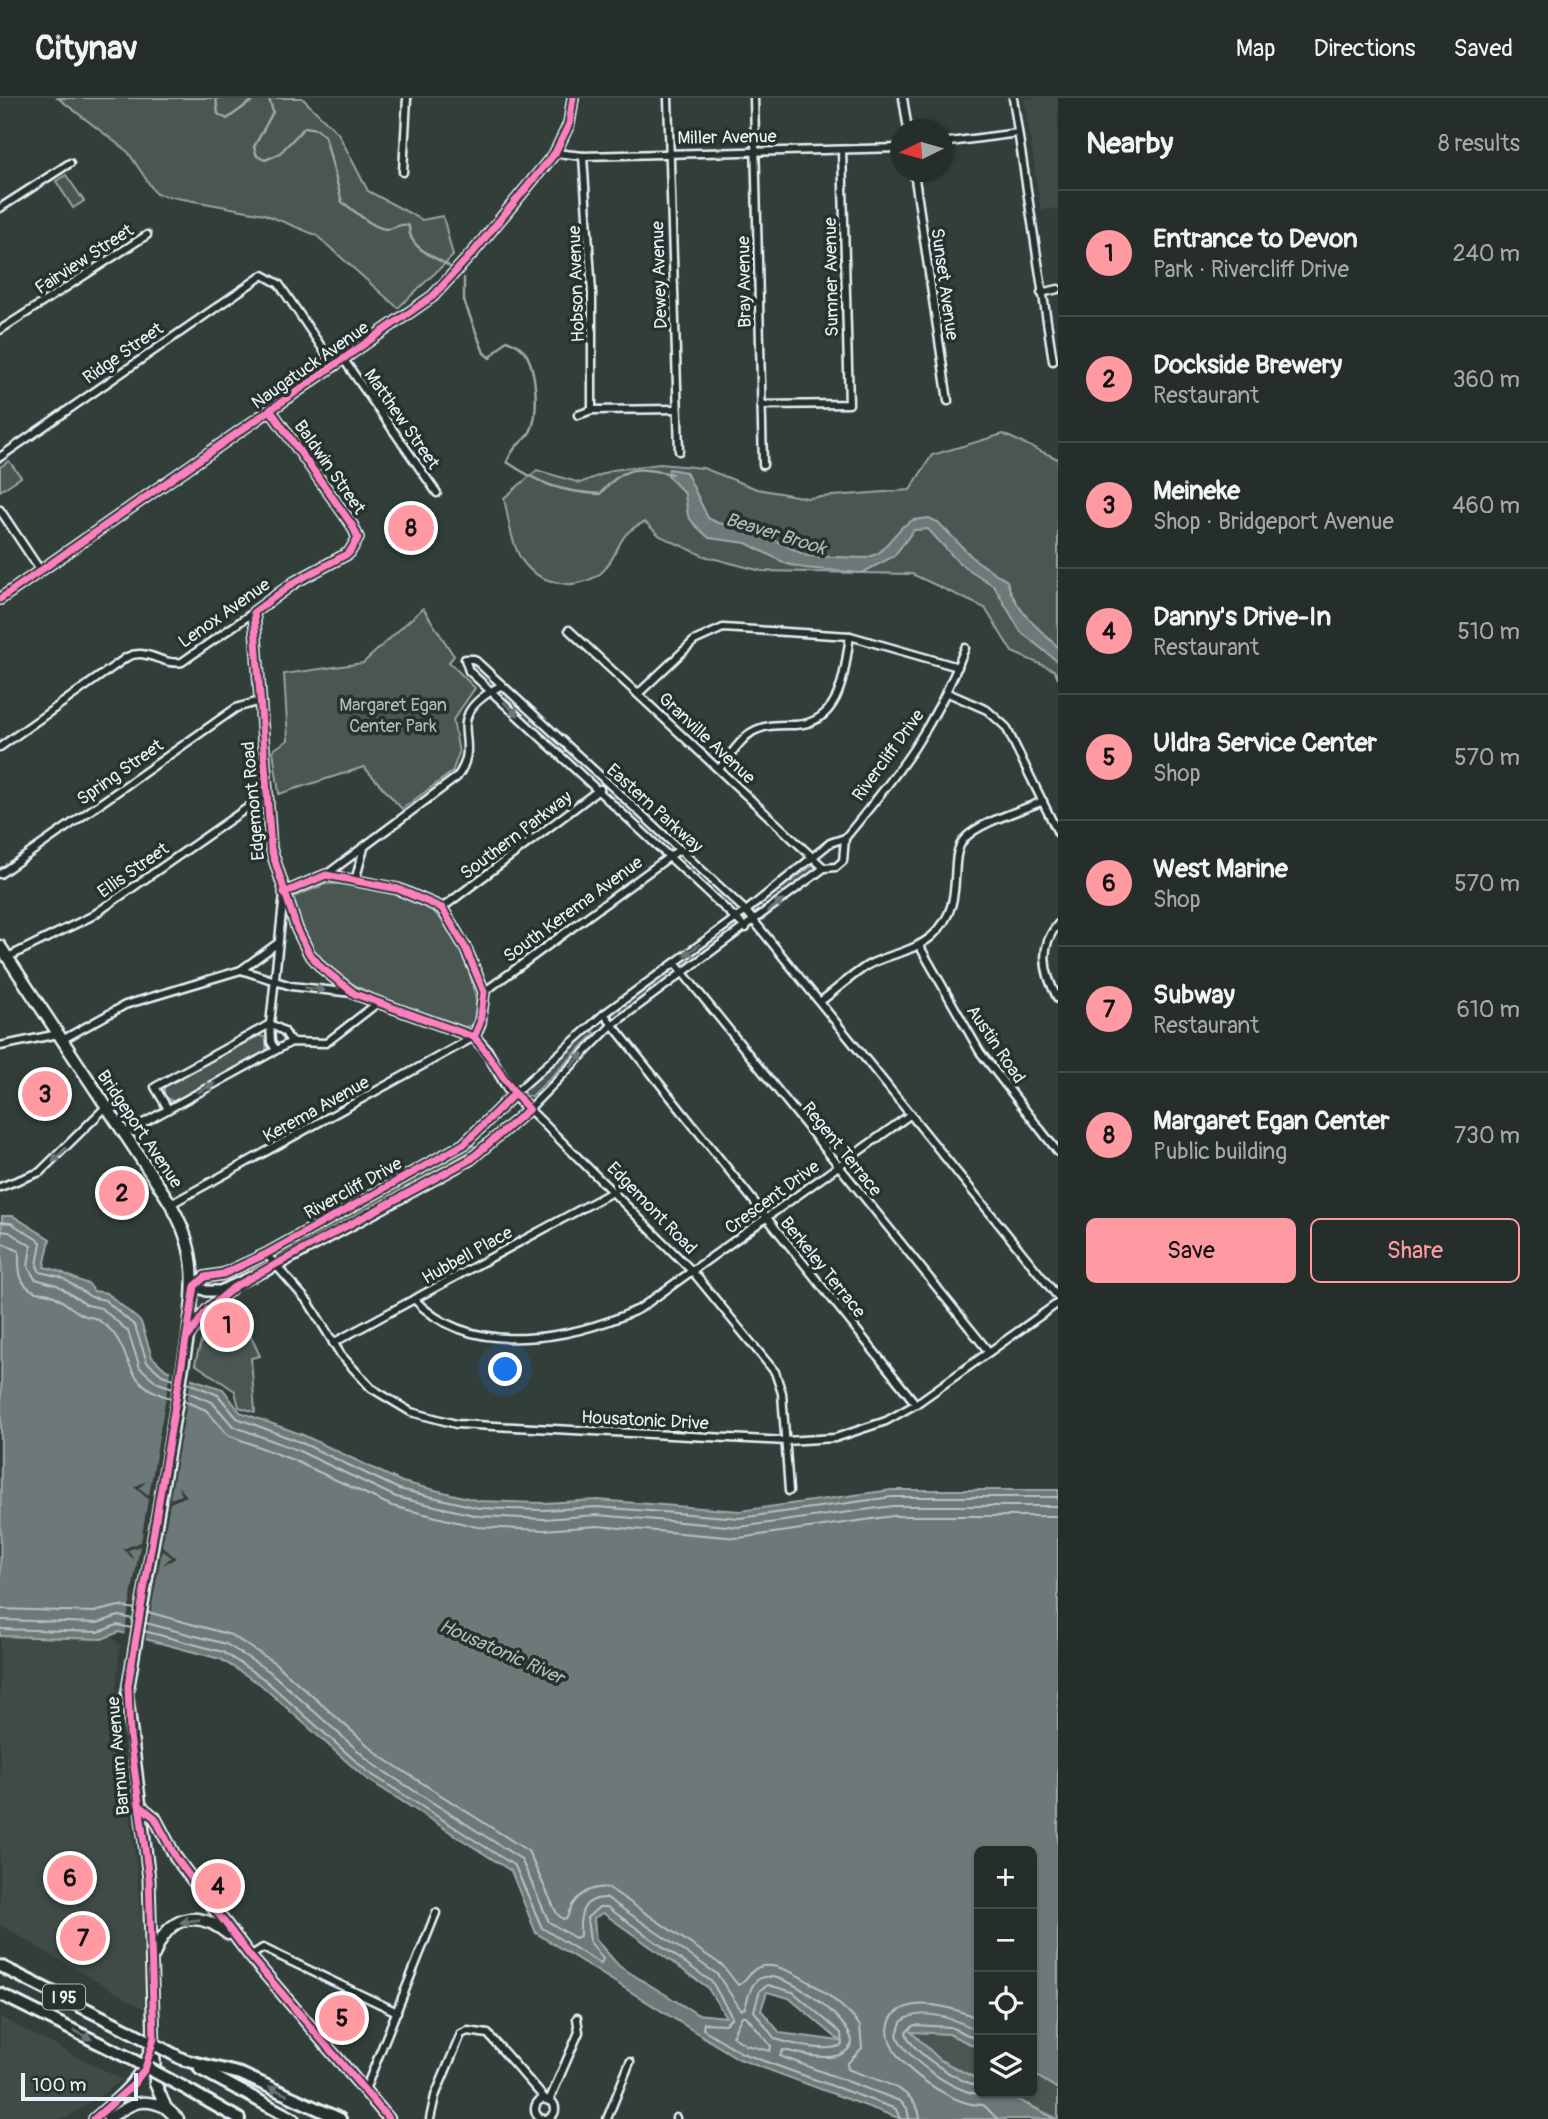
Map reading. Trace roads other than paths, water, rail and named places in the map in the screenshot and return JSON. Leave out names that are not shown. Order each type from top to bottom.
[{"type":"highway","name":"I 95","points":[[0,1966],[128,2030],[293,2119]]},
{"type":"highway","name":"I 95","points":[[0,1994],[127,2057],[239,2119]]},
{"type":"highway","points":[[184,2060],[240,2074],[340,2119]]},
{"type":"main road","name":"Bridgeport Avenue","points":[[0,946],[172,1205],[190,1244],[195,1286],[186,1349]]},
{"type":"main road","name":"Barnum Avenue","points":[[178,2119],[166,2108],[155,2083],[149,1879],[128,1704],[131,1660],[186,1349]]},
{"type":"main road","points":[[139,1805],[155,1818],[176,1858],[250,1955],[389,2119]]},
{"type":"main road","points":[[153,1959],[166,1932],[187,1919],[209,1921],[240,1942]]},
{"type":"street","points":[[403,172],[407,98]]},
{"type":"street","name":"Naugatuck Avenue","points":[[0,599],[433,296],[555,153],[569,124],[573,98]]},
{"type":"street","name":"Dewey Avenue","points":[[668,98],[679,451]]},
{"type":"street","name":"Bray Avenue","points":[[754,98],[763,464]]},
{"type":"street","points":[[903,98],[906,119]]},
{"type":"street","points":[[1013,98],[1053,361]]},
{"type":"street","points":[[953,142],[1018,133]]},
{"type":"street","name":"Miller Avenue","points":[[555,153],[583,156],[890,148]]},
{"type":"street","name":"Sumner Avenue","points":[[761,405],[849,404],[842,149]]},
{"type":"street","name":"Hobson Avenue","points":[[583,156],[592,293],[592,410]]},
{"type":"street","points":[[0,208],[70,163]]},
{"type":"street","name":"Sunset Avenue","points":[[915,182],[948,401]]},
{"type":"street","name":"Fairview Street","points":[[0,330],[147,235]]},
{"type":"street","name":"Ridge Street","points":[[0,457],[263,275],[279,284],[335,367]]},
{"type":"street","points":[[1041,293],[1058,289]]},
{"type":"street","name":"Matthew Street","points":[[344,360],[437,493]]},
{"type":"street","points":[[578,415],[592,410],[677,409]]},
{"type":"street","name":"Baldwin Street","points":[[271,411],[355,530],[357,542]]},
{"type":"street","points":[[0,510],[40,570]]},
{"type":"street","name":"Lenox Avenue","points":[[0,747],[127,657],[140,652],[171,663],[182,662],[295,582],[340,559],[357,542]]},
{"type":"street","name":"Edgemont Road","points":[[254,612],[272,858],[309,953],[338,982],[355,993],[381,1000],[474,1037],[486,1050],[514,1094],[693,1272],[775,1372],[782,1393],[789,1491]]},
{"type":"street","points":[[639,693],[694,641],[723,628],[850,636],[958,667]]},
{"type":"street","name":"Granville Avenue","points":[[569,630],[816,857],[824,868]]},
{"type":"street","points":[[719,769],[753,731],[768,726],[800,724],[814,720],[828,711],[839,693],[850,636]]},
{"type":"street","name":"Rivercliff Drive","points":[[234,1287],[210,1292],[195,1286],[205,1277],[223,1274],[266,1254],[474,1136],[514,1094],[604,1014],[737,918],[816,857],[830,843],[845,838],[925,737],[948,693],[965,648]]},
{"type":"street","name":"Eastern Parkway","points":[[746,928],[469,671],[465,659],[474,659],[746,911],[1058,1297]]},
{"type":"street","points":[[276,1050],[271,1042],[270,1024],[284,893],[326,875],[457,777],[467,755],[465,718],[491,691],[502,685]]},
{"type":"street","points":[[948,693],[987,710],[1000,721],[1014,741],[1058,833]]},
{"type":"street","name":"Spring Street","points":[[0,874],[236,708],[260,701]]},
{"type":"street","name":"Southern Parkway","points":[[442,908],[607,783]]},
{"type":"street","name":"Ellis Street","points":[[8,957],[92,916],[267,794]]},
{"type":"street","points":[[821,1001],[866,966],[919,945],[937,930],[951,908],[956,888],[957,854],[965,838],[1043,801]]},
{"type":"street","name":"Rivercliff Drive","points":[[188,1337],[207,1310],[234,1287],[471,1159],[529,1109],[612,1025],[755,922],[824,868],[836,867],[843,861],[845,838]]},
{"type":"street","points":[[355,881],[359,859],[365,847]]},
{"type":"street","name":"South Kerema Avenue","points":[[484,992],[680,849]]},
{"type":"street","points":[[326,875],[398,889],[442,908],[467,949],[484,992],[480,1023],[474,1037]]},
{"type":"street","points":[[1058,924],[1050,936],[1045,961],[1047,976],[1058,999]]},
{"type":"street","points":[[0,1046],[60,1037],[125,1004],[241,970],[278,943]]},
{"type":"street","name":"Austin Road","points":[[919,945],[980,1052],[1058,1152]]},
{"type":"street","name":"Regent Terrace","points":[[675,963],[989,1352]]},
{"type":"street","points":[[241,970],[275,981],[355,993]]},
{"type":"street","points":[[125,1133],[291,1042],[308,1045],[326,1043],[381,1000]]},
{"type":"street","name":"Berkeley Terrace","points":[[604,1014],[766,1220],[916,1404]]},
{"type":"street","points":[[270,1024],[284,1031],[291,1042]]},
{"type":"street","points":[[168,1109],[155,1087],[270,1024]]},
{"type":"street","name":"Kerema Avenue","points":[[172,1205],[474,1037]]},
{"type":"street","points":[[0,1187],[40,1172],[107,1106]]},
{"type":"street","name":"Crescent Drive","points":[[414,1300],[439,1319],[472,1333],[506,1337],[545,1336],[592,1328],[639,1308],[693,1272],[911,1114]]},
{"type":"street","points":[[474,1136],[483,1149]]},
{"type":"street","name":"Hubbell Place","points":[[333,1343],[614,1191]]},
{"type":"street","name":"Housatonic Drive","points":[[266,1254],[309,1303],[350,1367],[383,1397],[411,1412],[442,1422],[786,1441],[835,1438],[863,1430],[916,1404],[1058,1303]]},
{"type":"street","points":[[365,2090],[436,1913]]},
{"type":"street","points":[[250,1955],[262,1948],[397,2012]]},
{"type":"street","points":[[438,2119],[430,2115],[461,2034],[468,2031],[488,2034],[547,2100],[554,2108],[554,2113],[547,2119],[541,2118],[536,2107],[547,2100],[579,2032],[580,2023],[577,2018]]},
{"type":"street","points":[[94,2119],[133,2085],[145,2069],[154,2038]]},
{"type":"street","points":[[607,2119],[630,2062]]},
{"type":"street","points":[[108,2119],[139,2102],[153,2102],[166,2108]]},
{"type":"water","points":[[669,469],[686,472],[708,518],[718,523],[750,528],[807,556],[866,558],[879,553],[902,527],[913,520],[929,518],[938,522],[974,559],[1007,581],[1021,609],[1058,647],[1058,662],[1021,632],[994,586],[959,563],[928,529],[914,530],[894,556],[862,573],[804,568],[787,564],[746,543],[709,538],[688,516],[685,494],[668,476]]},
{"type":"water","name":"Housatonic River","points":[[2,1216],[13,1216],[50,1239],[44,1267],[89,1284],[94,1291],[107,1293],[141,1322],[152,1357],[166,1370],[223,1389],[240,1412],[303,1435],[402,1482],[480,1501],[543,1503],[597,1500],[740,1511],[891,1490],[1058,1490],[1058,2089],[1037,2076],[1037,1846],[974,1846],[974,2046],[949,2034],[911,2032],[940,2060],[974,2077],[974,2098],[1014,2098],[1056,2119],[901,2119],[739,2059],[536,1933],[511,1871],[364,1777],[260,1684],[220,1659],[119,1632],[102,1639],[0,1636]],"holes":[[[603,1913],[707,1987],[726,2017],[697,2014],[619,1966],[596,1940],[594,1918]],[[767,1992],[789,1998],[840,2041],[780,2033],[761,2010]]]},
{"type":"waterway","name":"Beaver Brook","points":[[216,98],[218,114],[227,119],[256,98]]},
{"type":"waterway","name":"Beaver Brook","points":[[269,98],[273,112],[254,147],[257,156],[265,160],[279,154],[305,127],[317,129],[325,136],[342,202],[381,228],[409,226],[417,246],[449,266]]},
{"type":"waterway","name":"Beaver Brook","points":[[464,278],[464,301],[484,353],[490,358],[507,340],[520,347],[534,376],[536,402],[533,424],[507,462],[551,486],[600,494],[617,478],[632,470],[672,474]]},
{"type":"place","name":"Margaret Egan Center","points":[[411,528]]},
{"type":"place","name":"Meineke","points":[[45,1094]]},
{"type":"place","name":"Dockside Brewery","points":[[122,1193]]},
{"type":"place","name":"Entrance to Devon","points":[[227,1325]]},
{"type":"place","name":"West Marine","points":[[70,1878]]},
{"type":"place","name":"Danny's Drive-In","points":[[218,1886]]},
{"type":"place","name":"Subway","points":[[83,1938]]},
{"type":"place","name":"Uldra Service Center","points":[[342,2018]]},
{"type":"park label","name":"Margaret Egan Center Park","points":[[393,715]]}]
